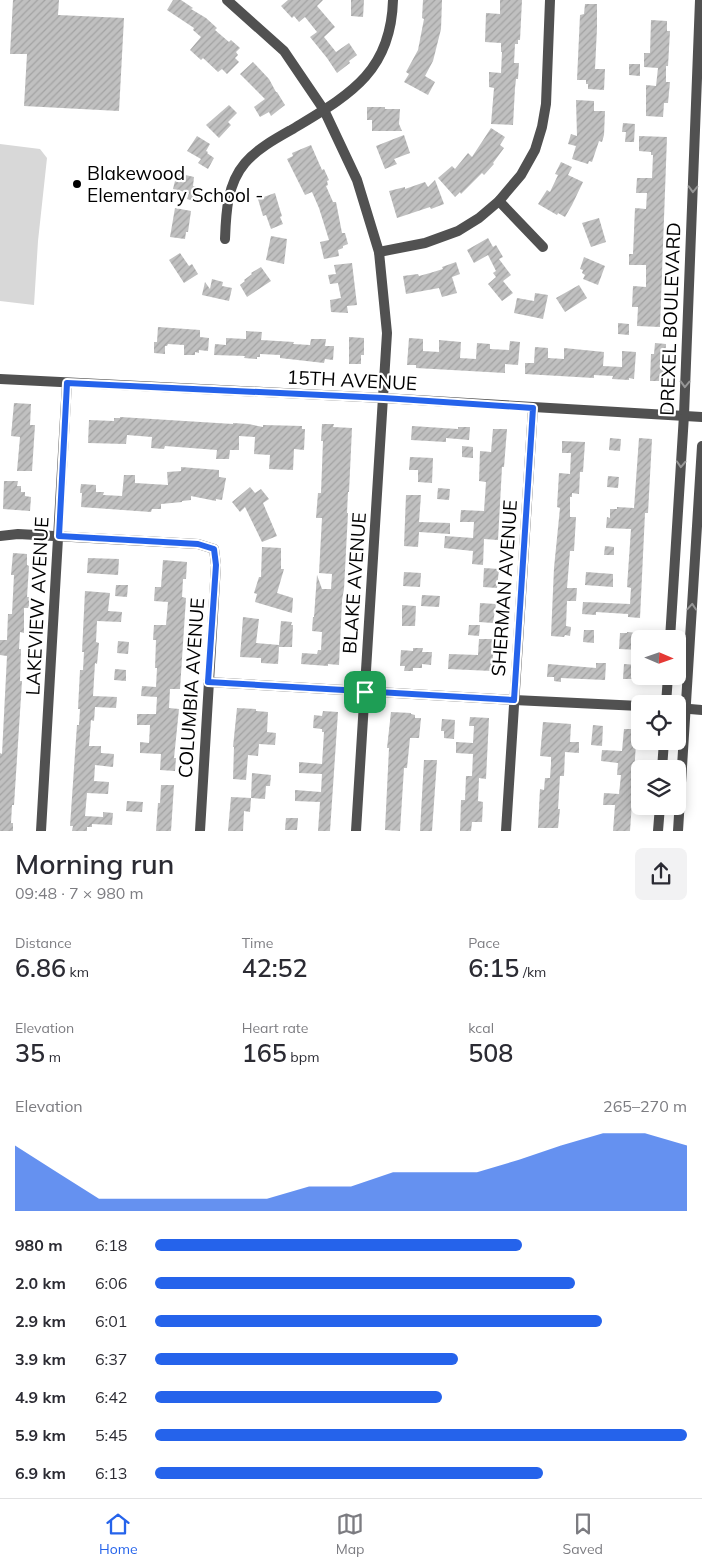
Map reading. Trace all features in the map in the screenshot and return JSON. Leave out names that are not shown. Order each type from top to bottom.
[{"type":"street","name":"BLAKE AVENUE","points":[[228,0],[284,51],[324,110],[356,180],[379,252],[387,333],[356,830]]},
{"type":"street","points":[[225,239],[226,210],[232,186],[244,164],[258,150],[324,110],[360,83],[378,60],[388,37],[394,0]]},
{"type":"street","points":[[379,252],[425,243],[458,231],[479,218],[499,201],[521,175],[535,150],[546,104],[550,0]]},
{"type":"street","name":"DREXEL BOULEVARD","points":[[671,630],[684,415],[700,0]]},
{"type":"street","points":[[499,201],[542,247]]},
{"type":"street","name":"15TH AVENUE","points":[[0,379],[384,398],[702,417]]},
{"type":"street","name":"LAKEVIEW AVENUE","points":[[41,830],[67,383]]},
{"type":"street","name":"SHERMAN AVENUE","points":[[506,830],[533,408]]},
{"type":"street","points":[[683,695],[702,446]]},
{"type":"street","points":[[0,536],[18,534],[59,536]]},
{"type":"street","name":"COLUMBIA AVENUE","points":[[59,536],[198,544],[214,549],[216,565],[200,830]]},
{"type":"street","points":[[208,682],[631,706]]},
{"type":"street","points":[[686,708],[702,710]]},
{"type":"street","points":[[678,830],[681,750]]},
{"type":"street","points":[[658,830],[659,815]]},
{"type":"shaded area","points":[[0,144],[40,149],[47,158],[38,241],[34,305],[0,301]]},
{"type":"building","points":[[13,0],[59,0],[58,15],[124,18],[119,111],[24,106],[27,54],[10,54]]},
{"type":"building","points":[[173,0],[181,0],[193,8],[191,9],[206,18],[217,28],[215,30],[229,42],[231,40],[240,48],[236,52],[238,55],[235,58],[239,62],[227,74],[222,69],[218,72],[203,58],[201,60],[190,50],[201,37],[193,30],[194,28],[167,10]]},
{"type":"building","points":[[288,0],[323,0],[317,6],[335,27],[324,37],[336,52],[349,43],[357,55],[349,61],[350,63],[337,73],[310,37],[317,32],[305,17],[299,22],[294,16],[292,18],[281,6]]},
{"type":"building","points":[[351,0],[364,0],[363,17],[351,16]]},
{"type":"building","points":[[423,0],[442,0],[441,29],[433,61],[425,76],[435,82],[428,95],[404,82],[409,74],[406,72],[418,50],[424,19],[422,18]]},
{"type":"building","points":[[500,0],[522,0],[520,40],[518,40],[518,44],[515,44],[514,63],[519,63],[518,79],[516,79],[515,88],[513,125],[491,124],[494,88],[489,87],[489,72],[501,73],[502,52],[501,43],[485,42],[486,13],[500,14]]},
{"type":"building","points":[[585,4],[597,4],[595,69],[605,69],[604,90],[588,89],[586,80],[577,80],[580,15],[584,14]]},
{"type":"building","points":[[651,20],[667,21],[667,31],[670,31],[666,82],[670,82],[668,103],[664,103],[663,117],[646,116],[646,85],[656,86],[658,68],[644,67],[644,53],[650,53]]},
{"type":"building","points":[[253,62],[269,79],[285,105],[271,116],[269,112],[260,117],[254,107],[265,99],[240,74]]},
{"type":"building","points":[[629,64],[640,64],[640,76],[629,75]]},
{"type":"building","points":[[576,100],[594,101],[594,111],[605,111],[602,142],[599,141],[592,162],[589,161],[588,164],[572,159],[576,146],[568,144],[571,134],[577,136]]},
{"type":"building","points":[[229,105],[237,113],[228,122],[231,125],[219,138],[206,125]]},
{"type":"building","points":[[367,107],[400,109],[399,124],[402,131],[372,131],[372,120],[367,120]]},
{"type":"building","points":[[623,123],[635,124],[634,142],[625,142],[626,132],[622,132]]},
{"type":"building","points":[[491,128],[505,137],[500,145],[504,148],[484,175],[482,173],[461,194],[460,192],[455,197],[438,178],[452,166],[455,169],[468,153],[472,157]]},
{"type":"building","points":[[404,135],[410,153],[394,159],[397,164],[385,169],[376,146]]},
{"type":"building","points":[[197,136],[210,144],[206,151],[214,158],[208,169],[198,163],[201,159],[187,151]]},
{"type":"building","points":[[639,136],[667,137],[660,327],[637,326],[638,307],[632,307],[633,286],[646,287],[646,265],[629,265],[629,254],[633,254],[635,208],[646,209],[647,193],[636,193],[637,178],[652,178],[653,155],[651,155],[651,152],[639,151]]},
{"type":"building","points":[[311,145],[322,170],[324,169],[329,180],[326,186],[333,202],[336,202],[342,233],[345,233],[348,244],[338,250],[339,256],[324,259],[320,242],[329,240],[319,208],[312,192],[305,195],[287,159],[293,156],[292,153]]},
{"type":"building","points":[[561,162],[572,167],[568,175],[583,182],[565,217],[558,213],[557,215],[538,204],[547,190],[550,192],[558,175],[555,174]]},
{"type":"building","points":[[177,173],[194,177],[193,186],[201,188],[198,202],[187,199],[189,193],[173,189]]},
{"type":"building","points":[[435,180],[444,204],[397,218],[389,191],[405,187],[405,189],[425,182],[428,187]]},
{"type":"building","points":[[275,193],[283,224],[271,229],[266,215],[263,216],[258,199]]},
{"type":"building","points":[[175,208],[191,211],[185,239],[170,237]]},
{"type":"building","points":[[599,218],[606,242],[591,247],[582,223]]},
{"type":"building","points":[[271,236],[287,239],[284,264],[266,260]]},
{"type":"building","points":[[488,238],[493,247],[496,245],[503,257],[499,259],[511,275],[503,281],[513,293],[502,301],[488,284],[496,277],[493,273],[496,271],[488,255],[474,263],[467,250]]},
{"type":"building","points":[[180,253],[189,266],[192,264],[198,274],[184,283],[169,260]]},
{"type":"building","points":[[584,257],[605,266],[598,285],[583,279],[585,275],[582,273],[583,270],[580,269]]},
{"type":"building","points":[[456,262],[460,274],[452,277],[457,293],[442,297],[439,288],[406,294],[403,276],[418,274],[419,276],[443,269],[442,267]]},
{"type":"building","points":[[352,263],[357,305],[347,306],[348,313],[331,312],[330,300],[341,298],[338,283],[330,284],[328,275],[336,274],[334,265]]},
{"type":"building","points":[[261,267],[271,281],[247,297],[240,285],[251,273]]},
{"type":"building","points":[[212,279],[223,282],[222,286],[232,288],[229,301],[202,295],[205,282],[210,289]]},
{"type":"building","points":[[579,285],[587,298],[565,312],[556,298]]},
{"type":"building","points":[[535,293],[548,295],[543,319],[514,313],[517,298],[534,301]]},
{"type":"building","points":[[618,323],[629,324],[629,335],[618,334]]},
{"type":"building","points":[[158,327],[200,330],[200,337],[209,338],[208,351],[199,350],[199,353],[195,352],[195,355],[184,355],[184,345],[168,344],[165,346],[165,354],[154,353],[154,342],[157,342]]},
{"type":"building","points":[[246,331],[262,332],[261,340],[294,342],[293,344],[310,345],[311,339],[326,339],[325,346],[334,346],[333,360],[325,359],[324,363],[280,358],[280,355],[260,354],[260,357],[257,357],[257,359],[244,358],[245,356],[214,355],[215,344],[226,345],[226,338],[246,339]]},
{"type":"building","points":[[349,337],[364,338],[364,355],[361,355],[361,364],[349,364]]},
{"type":"building","points":[[409,338],[423,339],[423,351],[439,352],[439,340],[461,342],[460,358],[476,359],[477,343],[490,344],[490,349],[509,350],[510,341],[520,342],[518,365],[505,364],[505,373],[416,368],[416,365],[407,365]]},
{"type":"building","points":[[655,343],[666,344],[664,381],[650,381],[651,354],[654,354]]},
{"type":"building","points":[[535,347],[548,348],[548,358],[564,359],[564,348],[604,352],[603,366],[622,367],[622,351],[636,352],[634,379],[612,379],[613,376],[594,375],[594,378],[525,374],[525,363],[534,363]]},
{"type":"building","points":[[14,403],[31,404],[30,425],[35,425],[32,471],[17,471],[20,437],[11,436]]},
{"type":"building","points":[[114,418],[248,424],[263,427],[263,425],[302,426],[302,429],[305,429],[304,450],[294,449],[293,470],[269,469],[270,455],[254,454],[255,437],[239,436],[239,450],[230,450],[229,459],[216,459],[217,450],[165,446],[164,449],[151,448],[152,437],[127,435],[126,444],[88,443],[89,420],[114,421]]},
{"type":"building","points":[[322,424],[334,424],[333,427],[352,428],[339,665],[328,664],[328,666],[301,664],[302,653],[317,654],[318,650],[321,650],[322,632],[312,631],[317,575],[322,589],[331,589],[332,574],[319,573],[322,518],[316,518],[318,493],[321,493]]},
{"type":"building","points":[[412,426],[458,429],[458,427],[470,427],[469,440],[446,438],[446,442],[411,440]]},
{"type":"building","points":[[493,429],[507,429],[504,467],[502,467],[498,540],[484,539],[483,565],[472,564],[473,551],[444,548],[445,536],[473,538],[474,522],[460,522],[461,510],[484,511],[486,482],[479,481],[480,451],[491,452]]},
{"type":"building","points":[[610,438],[621,439],[620,451],[609,450]]},
{"type":"building","points":[[639,438],[652,439],[648,513],[645,513],[640,618],[628,617],[628,614],[596,612],[596,615],[582,614],[583,602],[630,604],[631,588],[627,587],[631,529],[606,528],[607,517],[610,518],[610,509],[617,509],[617,507],[634,508]]},
{"type":"building","points":[[562,441],[585,442],[583,472],[580,472],[579,494],[572,493],[572,497],[570,497],[570,517],[576,517],[574,551],[570,551],[567,588],[577,588],[576,601],[567,601],[566,626],[571,627],[570,636],[565,635],[564,637],[551,636],[554,568],[560,508],[557,507],[559,473],[570,474],[571,453],[562,453]]},
{"type":"building","points":[[462,446],[473,447],[473,458],[462,457]]},
{"type":"building","points":[[410,457],[433,458],[432,483],[418,482],[418,470],[409,470]]},
{"type":"building","points":[[181,467],[219,470],[219,477],[226,478],[222,500],[216,499],[216,501],[191,496],[191,500],[161,504],[161,509],[152,509],[151,512],[81,507],[81,484],[96,485],[96,492],[104,492],[103,495],[122,496],[124,475],[135,475],[135,483],[168,485],[167,472],[181,471]]},
{"type":"building","points":[[608,476],[619,477],[618,488],[607,487]]},
{"type":"building","points":[[4,481],[18,481],[17,486],[21,486],[21,492],[25,492],[25,496],[31,497],[30,511],[3,509]]},
{"type":"building","points":[[250,487],[255,493],[261,489],[269,499],[263,503],[277,536],[262,542],[245,507],[240,512],[232,502]]},
{"type":"building","points":[[438,488],[450,489],[449,500],[437,499]]},
{"type":"building","points":[[406,495],[421,495],[419,522],[450,523],[450,534],[419,532],[418,547],[404,546]]},
{"type":"building","points":[[605,546],[614,547],[614,555],[604,555]]},
{"type":"building","points":[[262,547],[281,548],[281,569],[284,569],[277,593],[293,598],[292,613],[255,602],[257,594],[254,593],[259,577],[261,577]]},
{"type":"building","points":[[13,553],[27,554],[27,565],[29,566],[27,597],[29,597],[29,608],[24,608],[24,633],[20,632],[20,681],[22,681],[14,805],[12,805],[11,823],[13,823],[13,831],[0,831],[0,753],[2,754],[7,656],[0,655],[0,640],[7,640],[8,614],[12,614],[14,575],[11,575]]},
{"type":"building","points":[[88,558],[119,559],[118,575],[87,573]]},
{"type":"building","points":[[163,560],[187,562],[186,579],[183,579],[182,597],[186,598],[180,689],[170,689],[169,708],[179,709],[174,758],[176,758],[175,771],[160,770],[161,754],[140,753],[140,742],[149,743],[150,725],[137,725],[137,714],[156,714],[157,697],[141,696],[142,686],[156,687],[157,668],[155,668],[156,640],[153,640],[154,625],[166,625],[168,602],[154,601],[155,587],[161,587]]},
{"type":"building","points":[[484,568],[499,569],[497,588],[483,587]]},
{"type":"building","points":[[404,572],[421,573],[420,587],[403,586]]},
{"type":"building","points":[[586,572],[613,574],[613,587],[585,585]]},
{"type":"building","points":[[116,585],[128,585],[127,597],[115,596]]},
{"type":"building","points":[[85,591],[110,593],[108,611],[122,612],[121,622],[97,621],[96,642],[99,643],[97,664],[95,663],[93,696],[117,697],[116,708],[95,707],[94,721],[91,720],[89,746],[101,746],[101,753],[114,754],[113,767],[95,765],[94,781],[109,782],[108,794],[87,793],[85,816],[103,817],[103,812],[113,813],[112,825],[92,824],[92,827],[87,827],[87,831],[72,831],[73,826],[70,826],[77,725],[79,725],[80,670],[83,670],[84,652],[82,652]]},
{"type":"building","points":[[422,595],[440,596],[439,607],[421,606]]},
{"type":"building","points":[[480,603],[496,604],[493,623],[479,622]]},
{"type":"building","points":[[402,605],[416,606],[415,626],[402,626]]},
{"type":"building","points":[[243,617],[259,619],[256,643],[279,645],[281,621],[292,622],[292,647],[279,647],[278,664],[261,663],[261,658],[240,657]]},
{"type":"building","points":[[469,625],[480,625],[479,636],[468,635]]},
{"type":"building","points":[[584,630],[594,630],[594,643],[583,642]]},
{"type":"building","points":[[631,632],[631,650],[619,649],[620,633]]},
{"type":"building","points":[[479,639],[494,639],[492,671],[448,669],[449,654],[478,655]]},
{"type":"building","points":[[118,641],[129,642],[128,654],[117,653]]},
{"type":"building","points":[[413,648],[423,648],[422,652],[432,652],[431,665],[422,664],[422,668],[404,671],[405,666],[400,666],[401,650],[413,651]]},
{"type":"building","points":[[596,663],[606,663],[605,680],[561,678],[561,682],[554,681],[554,677],[547,677],[548,664],[596,668]]},
{"type":"building","points":[[624,664],[631,665],[631,679],[623,679]]},
{"type":"building","points":[[115,669],[126,670],[126,681],[114,680]]},
{"type":"building","points":[[237,708],[268,712],[267,732],[276,733],[275,745],[259,744],[258,756],[248,755],[246,780],[233,779],[233,747]]},
{"type":"building","points":[[323,711],[338,712],[330,831],[318,831],[320,802],[295,801],[295,790],[321,792],[322,774],[299,773],[299,762],[322,764],[324,732],[322,732],[322,729],[313,728],[314,715],[322,716]]},
{"type":"building","points":[[391,712],[411,713],[415,715],[415,718],[421,718],[419,738],[410,738],[407,768],[404,768],[400,831],[385,830],[389,748],[387,748]]},
{"type":"building","points":[[470,717],[489,718],[486,779],[479,778],[478,801],[483,802],[482,822],[472,822],[471,831],[460,831],[461,800],[465,800],[466,776],[472,776],[473,754],[456,753],[456,742],[473,743],[474,726],[469,726]]},
{"type":"building","points":[[442,719],[455,720],[454,739],[444,738],[444,731],[441,731]]},
{"type":"building","points":[[543,722],[571,724],[570,742],[579,742],[579,753],[565,752],[564,776],[560,776],[558,828],[538,828],[540,789],[544,790],[545,778],[550,778],[551,764],[551,757],[540,756]]},
{"type":"building","points":[[593,725],[603,726],[602,746],[591,745]]},
{"type":"building","points":[[624,729],[631,729],[631,750],[636,750],[635,760],[631,760],[630,831],[613,831],[615,805],[603,805],[604,793],[619,794],[621,775],[617,775],[618,763],[601,761],[602,750],[622,751]]},
{"type":"building","points":[[424,760],[437,760],[432,831],[420,831]]},
{"type":"building","points":[[252,773],[271,775],[270,786],[266,786],[265,799],[251,798]]},
{"type":"building","points":[[161,785],[174,785],[171,831],[156,831]]},
{"type":"building","points":[[231,797],[251,798],[250,812],[244,811],[243,831],[228,831]]},
{"type":"building","points":[[127,801],[143,802],[142,812],[126,811]]},
{"type":"building","points":[[286,818],[298,818],[297,830],[285,830]]},
{"type":"place","name":"Blakewood Elementary School -","points":[[77,184]]},
{"type":"route","points":[[67,383],[384,398],[533,408],[514,700],[365,692],[208,682],[216,565],[214,549],[198,544],[59,536],[67,383]]}]
